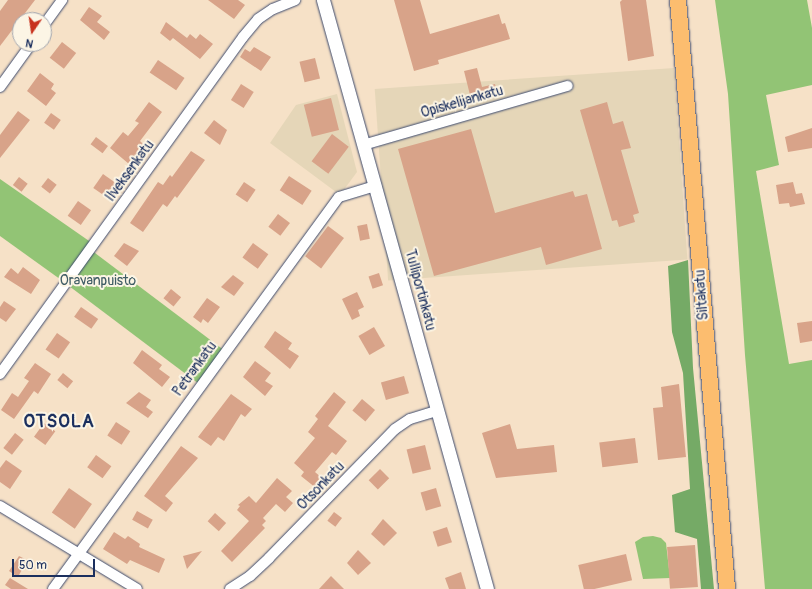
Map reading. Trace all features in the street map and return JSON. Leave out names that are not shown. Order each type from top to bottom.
[{"type":"main road","name":"Siltakatu","points":[[678,0],[726,589]]},
{"type":"street","points":[[52,14],[62,0]]},
{"type":"street","name":"Ilveksenkatu","points":[[0,374],[243,37],[258,19],[273,9],[295,0]]},
{"type":"street","name":"Tulliportinkatu","points":[[323,0],[363,145],[376,186],[436,411],[488,589]]},
{"type":"street","points":[[0,87],[25,52]]},
{"type":"street","name":"Opiskelijankatu","points":[[363,145],[568,86]]},
{"type":"street","name":"Petrankatu","points":[[53,589],[339,197],[376,186]]},
{"type":"street","name":"Otsonkatu","points":[[230,589],[250,576],[270,558],[395,429],[410,419],[436,411]]},
{"type":"street","points":[[0,506],[136,589]]},
{"type":"shaded area","points":[[674,68],[687,260],[388,280],[375,89]]},
{"type":"shaded area","points":[[337,94],[357,172],[340,195],[270,143],[296,105]]},
{"type":"green space","points":[[715,0],[807,0],[812,28],[812,85],[766,95],[779,165],[756,171],[789,364],[812,360],[812,589],[765,589],[745,355],[728,94]]},
{"type":"green space","name":"Oravanpuisto","points":[[0,179],[92,243],[64,282],[0,236]]},
{"type":"green space","name":"Oravanpuisto","points":[[91,250],[224,351],[199,384],[66,284]]},
{"type":"green space","points":[[688,260],[693,368],[714,589],[701,589],[697,539],[675,532],[672,495],[690,489],[683,373],[672,332],[668,266]]},
{"type":"green space","points":[[653,536],[661,538],[666,543],[670,578],[643,579],[635,542],[643,537]]},
{"type":"building","points":[[8,0],[35,0],[26,12],[12,12],[12,30],[0,46],[0,11]]},
{"type":"building","points":[[208,0],[238,0],[245,5],[234,19]]},
{"type":"building","points":[[394,0],[420,0],[430,34],[499,14],[502,24],[505,23],[510,39],[438,60],[439,64],[414,71]]},
{"type":"building","points":[[622,0],[646,0],[654,56],[628,61],[620,2]]},
{"type":"building","points":[[89,7],[102,16],[97,22],[110,32],[104,40],[80,20]]},
{"type":"building","points":[[166,22],[187,38],[190,34],[196,39],[200,34],[213,44],[200,59],[173,38],[170,41],[160,33]]},
{"type":"building","points":[[62,42],[76,53],[64,69],[50,58]]},
{"type":"building","points":[[254,47],[271,57],[261,71],[240,57],[245,49],[250,52]]},
{"type":"building","points":[[315,58],[320,78],[305,82],[299,62]]},
{"type":"building","points":[[158,60],[185,78],[176,90],[150,72]]},
{"type":"building","points":[[477,68],[482,87],[495,84],[497,93],[471,99],[464,71]]},
{"type":"building","points":[[40,73],[54,84],[51,89],[56,93],[46,106],[27,91]]},
{"type":"building","points":[[241,84],[254,92],[244,108],[231,100]]},
{"type":"building","points":[[331,98],[339,130],[312,137],[304,105]]},
{"type":"building","points":[[149,102],[162,112],[140,141],[144,145],[129,164],[110,148],[123,132],[128,136],[139,123],[135,121]]},
{"type":"building","points":[[607,102],[613,124],[623,121],[631,148],[621,150],[639,213],[633,215],[635,222],[619,227],[617,220],[612,221],[580,110]]},
{"type":"building","points":[[18,111],[30,120],[0,158],[0,135]]},
{"type":"building","points":[[51,113],[61,120],[54,130],[44,123]]},
{"type":"building","points":[[214,120],[227,130],[220,145],[204,133]]},
{"type":"building","points":[[812,128],[812,148],[788,152],[785,137]]},
{"type":"building","points":[[471,129],[495,213],[573,191],[575,197],[587,194],[602,249],[546,265],[541,247],[434,276],[398,149]]},
{"type":"building","points":[[332,134],[349,147],[328,174],[312,161]]},
{"type":"building","points":[[96,137],[108,146],[103,153],[91,144]]},
{"type":"building","points":[[191,151],[205,160],[177,198],[175,196],[167,207],[163,204],[143,232],[130,223],[158,182],[163,185],[170,175],[172,177]]},
{"type":"building","points":[[103,174],[116,183],[106,197],[93,188]]},
{"type":"building","points":[[289,176],[312,191],[302,205],[280,190]]},
{"type":"building","points":[[19,177],[28,184],[22,192],[13,185]]},
{"type":"building","points":[[48,178],[57,185],[50,193],[41,187]]},
{"type":"building","points":[[244,182],[256,190],[247,202],[236,194]]},
{"type":"building","points":[[793,182],[796,194],[802,193],[805,204],[790,207],[789,203],[779,204],[776,185]]},
{"type":"building","points":[[78,201],[91,210],[81,225],[68,216]]},
{"type":"building","points":[[278,214],[290,223],[280,236],[268,227]]},
{"type":"building","points":[[367,224],[370,239],[360,241],[357,226]]},
{"type":"building","points":[[328,226],[344,238],[321,268],[305,256]]},
{"type":"building","points":[[124,243],[139,251],[127,266],[114,256]]},
{"type":"building","points":[[253,243],[268,254],[258,269],[242,258]]},
{"type":"building","points":[[23,267],[40,280],[31,294],[4,277],[11,268],[18,274]]},
{"type":"building","points":[[379,273],[383,285],[373,289],[369,276]]},
{"type":"building","points":[[233,275],[244,283],[234,296],[221,287]]},
{"type":"building","points":[[171,289],[181,297],[174,307],[163,298]]},
{"type":"building","points":[[357,292],[364,307],[358,310],[360,316],[352,320],[342,299]]},
{"type":"building","points":[[207,298],[220,307],[208,323],[203,319],[201,323],[193,317]]},
{"type":"building","points":[[4,301],[16,309],[6,322],[0,318],[0,307]]},
{"type":"building","points":[[81,307],[98,319],[91,329],[74,317]]},
{"type":"building","points":[[812,321],[812,341],[800,343],[797,323]]},
{"type":"building","points":[[374,327],[385,346],[369,355],[358,336]]},
{"type":"building","points":[[275,331],[292,343],[288,349],[299,356],[290,369],[264,347]]},
{"type":"building","points":[[57,333],[70,342],[59,359],[46,349]]},
{"type":"building","points":[[142,350],[162,365],[159,369],[170,377],[162,387],[133,363]]},
{"type":"building","points":[[255,361],[271,373],[265,381],[273,386],[265,396],[243,377]]},
{"type":"building","points":[[35,363],[51,374],[38,394],[34,391],[14,419],[1,410],[12,393],[18,397],[29,381],[24,378]]},
{"type":"building","points":[[63,373],[73,381],[67,388],[57,380]]},
{"type":"building","points":[[404,376],[409,393],[386,400],[381,383]]},
{"type":"building","points":[[679,384],[686,457],[658,460],[653,408],[663,407],[661,387]]},
{"type":"building","points":[[139,392],[151,400],[146,407],[153,412],[148,418],[126,403]]},
{"type":"building","points":[[334,392],[346,402],[328,426],[347,441],[336,455],[332,452],[315,472],[323,479],[316,488],[301,476],[304,472],[294,463],[315,438],[308,432],[318,419],[315,416]]},
{"type":"building","points":[[231,394],[252,409],[245,417],[241,414],[224,441],[218,437],[211,446],[198,437]]},
{"type":"building","points":[[362,399],[375,410],[365,421],[352,410]]},
{"type":"building","points":[[116,422],[130,431],[122,445],[107,435]]},
{"type":"building","points":[[44,423],[55,431],[45,445],[34,437]]},
{"type":"building","points":[[510,424],[517,449],[554,445],[557,472],[496,478],[482,433]]},
{"type":"building","points":[[15,433],[24,440],[12,455],[3,448]]},
{"type":"building","points":[[635,438],[638,463],[602,467],[599,442]]},
{"type":"building","points":[[425,445],[431,469],[413,474],[407,450]]},
{"type":"building","points":[[181,446],[198,458],[165,496],[173,503],[166,512],[144,496]]},
{"type":"building","points":[[96,455],[111,466],[103,478],[87,467]]},
{"type":"building","points":[[6,460],[22,471],[10,489],[0,482],[0,468]]},
{"type":"building","points":[[380,469],[389,478],[378,490],[369,480]]},
{"type":"building","points":[[277,478],[292,491],[286,497],[293,503],[285,512],[276,504],[263,518],[266,521],[262,525],[265,528],[232,562],[221,551],[249,521],[237,510],[240,506],[238,505],[249,496],[256,503]]},
{"type":"building","points":[[69,488],[92,504],[75,529],[52,513]]},
{"type":"building","points":[[436,488],[441,506],[426,511],[421,492]]},
{"type":"building","points":[[137,511],[153,520],[148,528],[132,520]]},
{"type":"building","points":[[334,512],[342,518],[335,527],[327,521]]},
{"type":"building","points":[[215,513],[226,523],[219,531],[208,521]]},
{"type":"building","points":[[383,519],[397,533],[384,546],[371,534]]},
{"type":"building","points":[[447,527],[452,542],[438,547],[433,532]]},
{"type":"building","points":[[114,532],[125,539],[128,536],[140,544],[139,547],[165,559],[159,573],[130,560],[127,564],[103,549]]},
{"type":"building","points":[[695,545],[698,587],[670,589],[667,547]]},
{"type":"building","points":[[358,550],[371,563],[358,575],[347,563]]},
{"type":"building","points":[[202,551],[187,569],[183,556]]},
{"type":"building","points":[[626,554],[632,580],[594,589],[584,589],[578,565]]},
{"type":"building","points":[[19,556],[27,560],[18,577],[9,571]]},
{"type":"building","points":[[461,572],[466,589],[449,589],[445,578]]},
{"type":"building","points":[[331,576],[344,589],[319,589]]},
{"type":"building","points":[[10,578],[28,589],[11,589],[5,585]]},
{"type":"district","name":"OTSOLA","points":[[59,422]]}]
